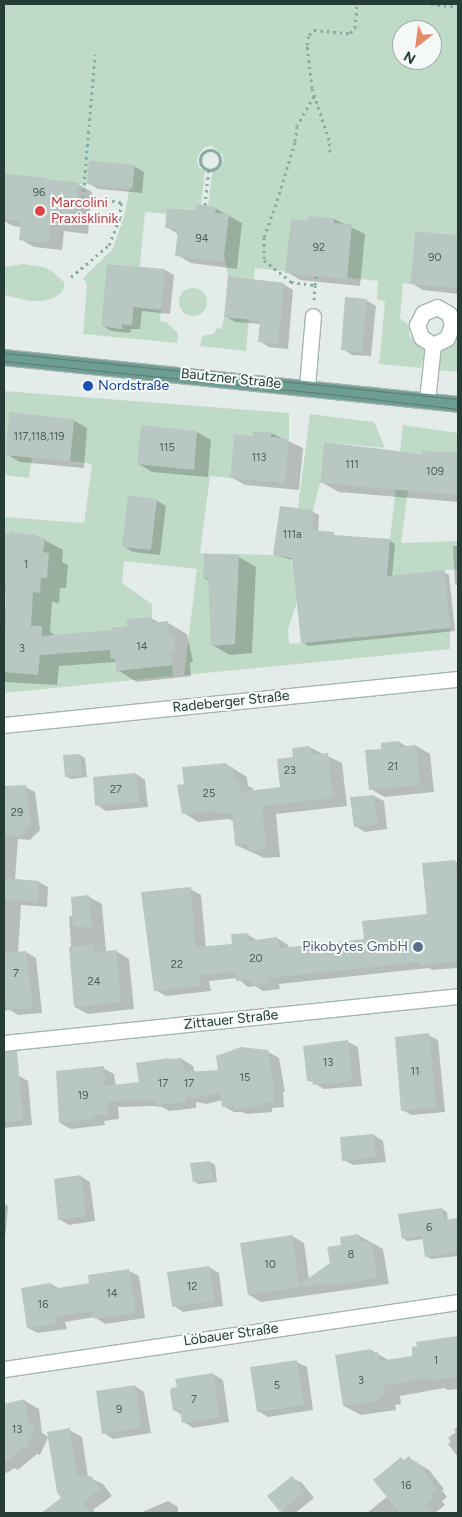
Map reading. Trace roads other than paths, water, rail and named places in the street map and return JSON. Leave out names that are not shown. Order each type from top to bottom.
[{"type":"main road","name":"Bautzner Straße","points":[[4,357],[458,404]]},
{"type":"street","points":[[307,387],[313,316]]},
{"type":"street","points":[[427,400],[433,345]]},
{"type":"street","name":"Radeberger Straße","points":[[4,725],[458,679]]},
{"type":"street","name":"Zittauer Straße","points":[[4,1043],[458,996]]},
{"type":"street","name":"Löbauer Straße","points":[[4,1369],[458,1302]]},
{"type":"tram line","points":[[4,353],[458,399]]},
{"type":"tram line","points":[[4,361],[458,409]]},
{"type":"place","name":"Marcolini Praxisklinik","points":[[40,211]]},
{"type":"place","name":"Nordstraße","points":[[88,386]]},
{"type":"place","name":"Pikobytes GmbH","points":[[418,947]]}]
